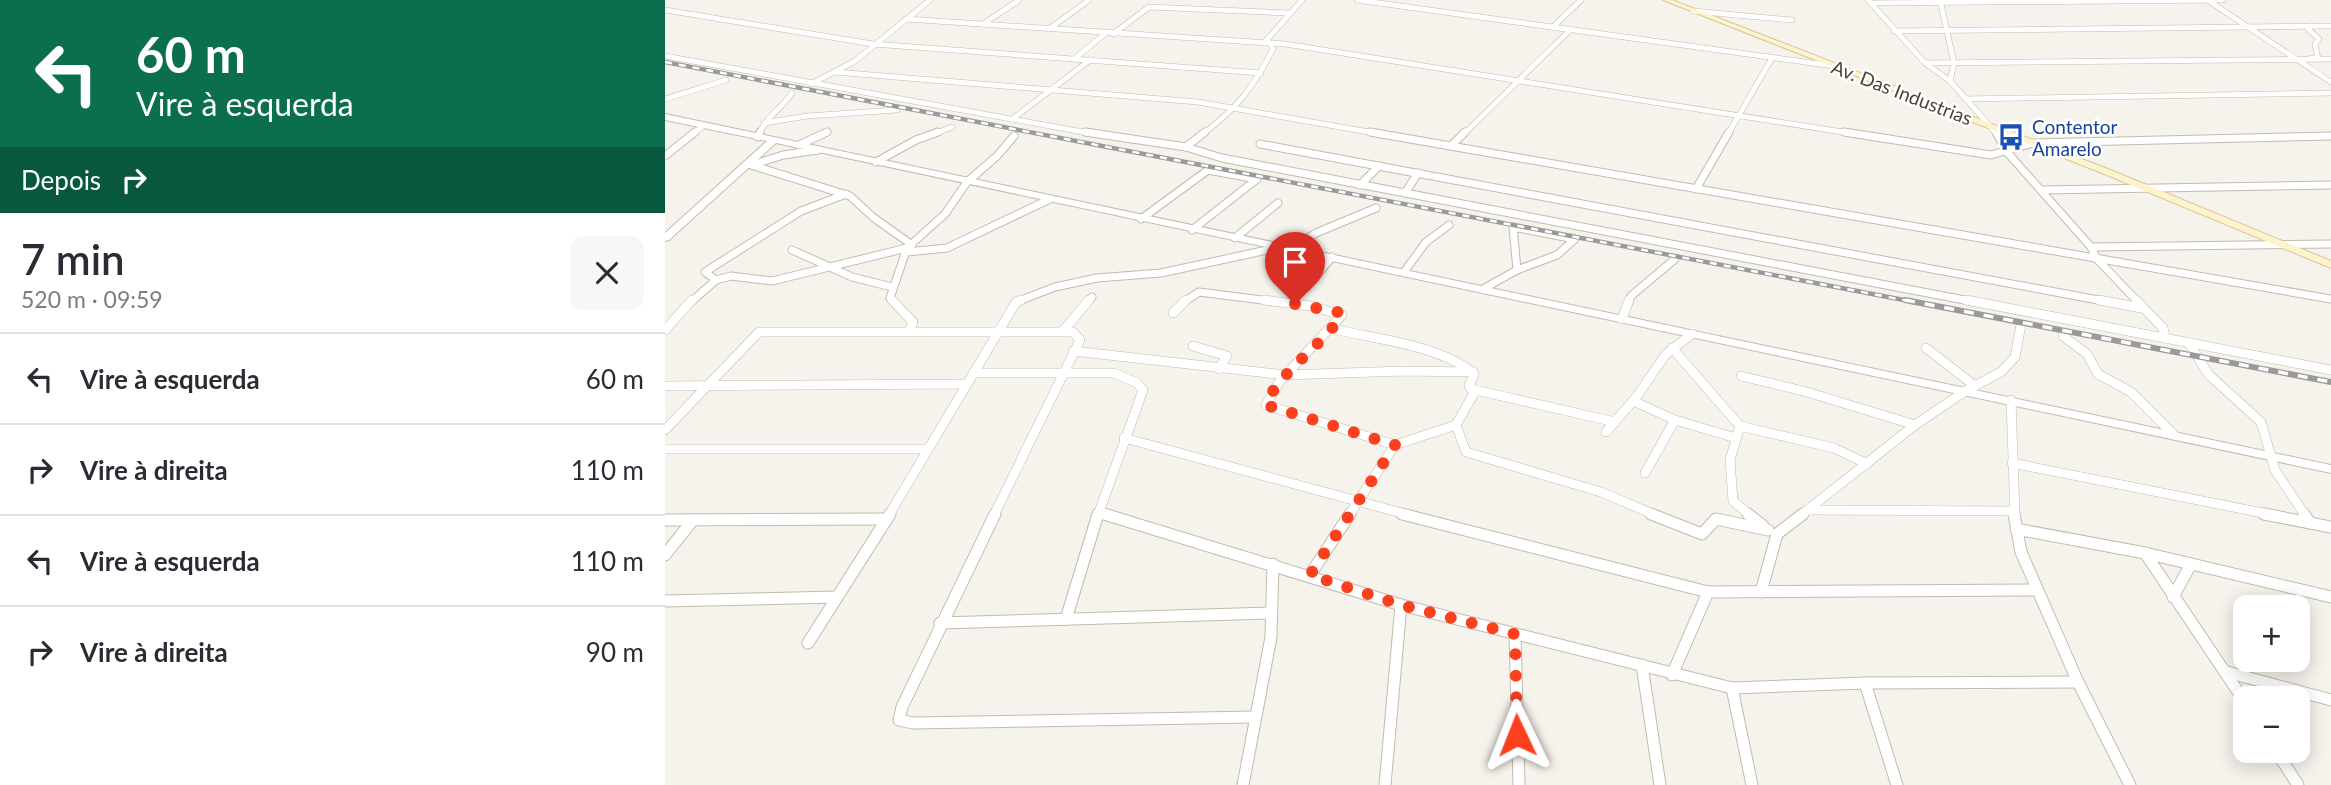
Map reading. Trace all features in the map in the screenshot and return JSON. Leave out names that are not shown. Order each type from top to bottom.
[{"type":"main road","name":"Av. Das Industrias","points":[[1666,0],[2148,188],[2331,265]]},
{"type":"street","points":[[811,84],[855,61],[930,0]]},
{"type":"street","points":[[983,24],[1019,0]]},
{"type":"street","points":[[1049,29],[1089,0]]},
{"type":"street","points":[[1186,147],[1236,107],[1261,73],[1269,45],[1289,13],[1302,0]]},
{"type":"street","points":[[1357,0],[1834,66]]},
{"type":"street","points":[[1553,27],[1581,0]]},
{"type":"street","points":[[2208,0],[2331,82]]},
{"type":"street","points":[[1869,1],[2223,0]]},
{"type":"street","points":[[1869,1],[1893,31],[1925,63],[1950,81],[1994,128],[2007,152],[2091,247],[2097,259],[2163,328],[2165,338]]},
{"type":"street","points":[[1940,1],[1954,63],[1950,81]]},
{"type":"street","points":[[1074,59],[1144,9],[1151,7],[1289,13]]},
{"type":"street","points":[[665,10],[873,44],[1261,73]]},
{"type":"street","points":[[1693,10],[1792,20]]},
{"type":"street","points":[[906,19],[1285,44],[1991,155],[2033,143],[2331,136]]},
{"type":"street","points":[[2299,60],[2318,58],[2315,44],[2319,39],[2311,34],[2308,29],[2311,26]]},
{"type":"street","points":[[1893,31],[2331,26]]},
{"type":"street","points":[[1452,145],[1571,29]]},
{"type":"street","points":[[665,56],[1135,141],[1186,147],[1221,158],[2331,370]]},
{"type":"street","points":[[1696,189],[1772,58]]},
{"type":"street","points":[[1925,63],[2331,59]]},
{"type":"street","points":[[1014,118],[1090,60]]},
{"type":"street","points":[[835,72],[1186,100],[1236,107],[2331,299]]},
{"type":"street","points":[[665,99],[726,80]]},
{"type":"street","points":[[790,107],[792,93]]},
{"type":"street","points":[[1965,99],[2331,93]]},
{"type":"street","points":[[790,107],[807,116]]},
{"type":"street","points":[[758,136],[764,123],[790,107]]},
{"type":"street","points":[[764,123],[807,116],[897,110]]},
{"type":"street","points":[[665,117],[1692,334],[1971,388],[2011,400],[2331,469]]},
{"type":"street","points":[[665,156],[704,125]]},
{"type":"street","points":[[876,162],[915,140],[953,127]]},
{"type":"street","points":[[799,145],[827,132]]},
{"type":"street","points":[[909,331],[913,322],[890,298],[909,248],[945,214],[967,181],[1002,151],[1014,136]]},
{"type":"street","points":[[665,238],[774,140]]},
{"type":"street","points":[[1260,144],[2141,308]]},
{"type":"street","points":[[750,164],[818,149]]},
{"type":"street","points":[[750,164],[846,194],[909,248]]},
{"type":"street","points":[[1360,185],[1380,166]]},
{"type":"street","points":[[1141,219],[1208,170],[1257,179],[1192,230]]},
{"type":"street","points":[[1405,193],[1418,173]]},
{"type":"street","points":[[2042,190],[2331,185]]},
{"type":"street","points":[[716,280],[705,272],[801,211],[846,194]]},
{"type":"street","points":[[665,330],[700,292],[716,280],[731,276],[772,281],[909,248],[947,248],[1050,199]]},
{"type":"street","points":[[1235,238],[1278,203]]},
{"type":"street","points":[[808,643],[887,519],[1016,302],[1042,291],[1083,284],[1097,278],[1161,273],[1286,248],[1375,208]]},
{"type":"street","points":[[1404,272],[1426,242],[1449,225]]},
{"type":"street","points":[[1483,289],[1517,270],[1557,255],[1570,247],[1575,239],[1513,227],[1517,270]]},
{"type":"street","points":[[2091,247],[2331,244]]},
{"type":"street","points":[[792,250],[871,284],[892,288]]},
{"type":"street","points":[[1307,286],[1332,257]]},
{"type":"street","points":[[1622,319],[1631,296],[1675,259]]},
{"type":"street","points":[[1173,313],[1191,295],[1202,292],[1338,312],[1342,315],[1333,329],[1286,375],[1266,402],[1268,408],[1395,445],[1457,425],[1473,397],[1474,393],[1469,386],[1473,372]]},
{"type":"street","points":[[1063,331],[1092,297]]},
{"type":"street","points":[[1457,425],[1462,432],[1463,449],[1472,454],[1601,492],[1691,531],[1702,534],[1713,520],[1773,532],[1808,510],[1915,425],[1971,388],[2001,372],[2015,358],[2021,325]]},
{"type":"street","points":[[1333,329],[1383,339],[1463,365],[1473,372]]},
{"type":"street","points":[[665,430],[759,332],[1063,331],[1079,336],[1080,340],[940,624],[902,707],[899,720],[904,723],[1254,717]]},
{"type":"street","points":[[1606,432],[1672,348],[1692,334]]},
{"type":"street","points":[[2063,336],[2087,354],[2098,374],[2131,392],[2174,435]]},
{"type":"street","points":[[2189,342],[2198,362],[2237,402],[2259,419],[2268,442],[2268,456],[2310,523]]},
{"type":"street","points":[[1193,346],[1227,356],[1219,369]]},
{"type":"street","points":[[1672,348],[1740,426],[1834,448],[1867,464]]},
{"type":"street","points":[[1926,348],[1971,388]]},
{"type":"street","points":[[1073,351],[1286,375],[1404,371],[1473,372]]},
{"type":"street","points":[[973,373],[1114,373],[1140,386],[1143,391],[1099,512],[1066,619]]},
{"type":"street","points":[[1741,376],[1807,392],[1915,425]]},
{"type":"street","points":[[665,386],[967,384]]},
{"type":"street","points":[[1471,389],[1615,422]]},
{"type":"street","points":[[2011,400],[2014,511],[2021,552],[2078,682],[2130,785]]},
{"type":"street","points":[[1633,401],[1675,420],[1736,438]]},
{"type":"street","points":[[1645,473],[1675,420]]},
{"type":"street","points":[[1728,521],[1733,501],[1730,460],[1740,426]]},
{"type":"street","points":[[1124,438],[1708,592],[2036,590]]},
{"type":"street","points":[[1310,575],[1395,445]]},
{"type":"street","points":[[665,449],[927,449]]},
{"type":"street","points":[[2012,463],[2331,527]]},
{"type":"street","points":[[1733,501],[1773,532]]},
{"type":"street","points":[[1808,510],[2014,511]]},
{"type":"street","points":[[1099,512],[1401,605],[1732,688],[1865,682],[2078,682]]},
{"type":"street","points":[[665,520],[887,519]]},
{"type":"street","points":[[665,555],[693,520]]},
{"type":"street","points":[[2016,529],[2145,553],[2331,597]]},
{"type":"street","points":[[1761,592],[1773,532]]},
{"type":"street","points":[[2145,553],[2235,686]]},
{"type":"street","points":[[1243,785],[1271,637],[1273,564]]},
{"type":"street","points":[[2173,597],[2191,564]]},
{"type":"street","points":[[1672,675],[1708,592]]},
{"type":"street","points":[[665,600],[837,597]]},
{"type":"street","points":[[1385,785],[1401,605]]},
{"type":"street","points":[[940,624],[1270,613]]},
{"type":"street","points":[[1515,634],[1519,785]]},
{"type":"street","points":[[1642,665],[1660,785]]},
{"type":"street","points":[[2227,673],[2331,700]]},
{"type":"street","points":[[1865,682],[1897,785]]},
{"type":"street","points":[[1732,688],[1752,785]]},
{"type":"street","points":[[2284,763],[2298,785]]},
{"type":"railway","points":[[665,62],[1914,302]]},
{"type":"railway","points":[[1905,300],[2331,382]]},
{"type":"place","name":"Contentor Amarelo","points":[[2011,137]]},
{"type":"route","points":[[1295,304],[1342,315],[1311,353],[1286,375],[1266,402],[1268,408],[1395,445],[1310,575],[1401,605],[1515,634],[1517,735]]}]
